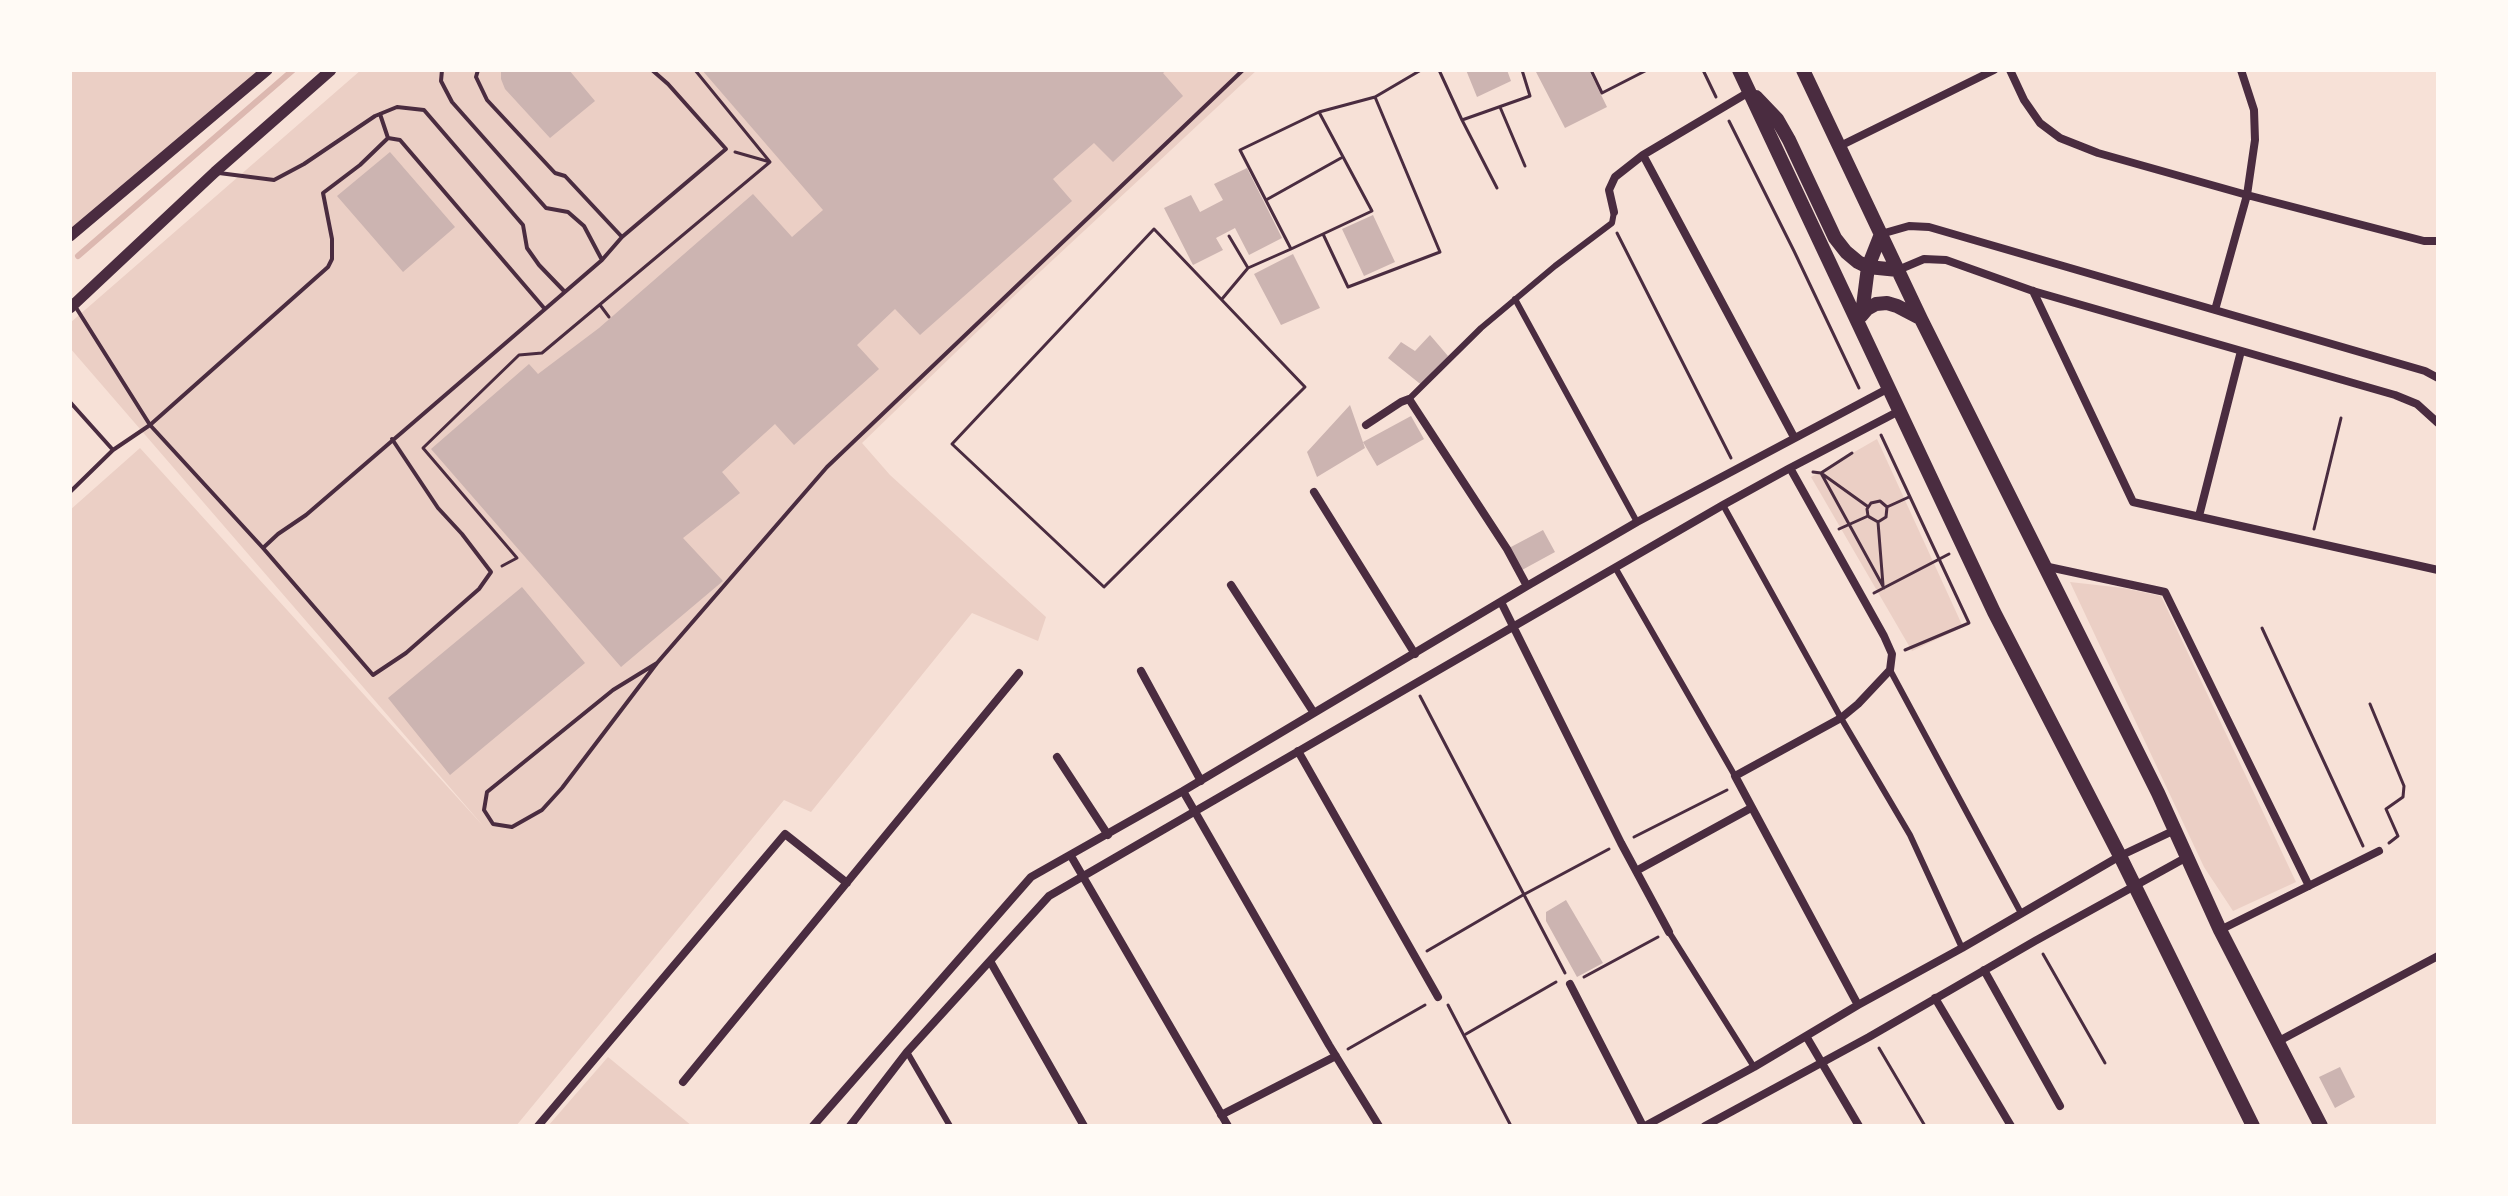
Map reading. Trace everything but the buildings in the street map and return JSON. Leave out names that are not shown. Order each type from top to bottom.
[{"type":"main road","points":[[1739,70],[1861,318],[1890,388],[1994,612],[2120,856],[2253,1126]]},
{"type":"main road","points":[[1803,70],[1921,319],[2175,830],[2220,930],[2321,1126]]},
{"type":"main road","points":[[1749,92],[1777,119],[1835,238],[1858,262],[1868,267],[1898,270]]},
{"type":"main road","points":[[1861,318],[1868,267],[1881,234]]},
{"type":"main road","points":[[1861,318],[1876,304],[1887,303],[1921,319]]},
{"type":"street","points":[[70,236],[267,70]]},
{"type":"street","points":[[72,306],[215,172],[331,70]]},
{"type":"street","points":[[1840,146],[1994,70]]},
{"type":"street","points":[[2010,70],[2024,100],[2040,123],[2060,138],[2098,153],[2247,195],[2424,241],[2438,241]]},
{"type":"street","points":[[2215,310],[2247,195],[2255,140],[2254,110],[2241,70]]},
{"type":"street","points":[[1366,425],[1405,401],[1481,328],[1612,223],[1614,212],[1609,190],[1615,177],[1643,155],[1749,92]]},
{"type":"street","points":[[1643,155],[1794,437]]},
{"type":"street","points":[[1881,234],[1909,226],[1929,227],[2425,371],[2438,378]]},
{"type":"street","points":[[1898,270],[1924,259],[1946,260],[2033,291],[2395,395],[2417,404],[2438,423]]},
{"type":"street","points":[[2033,291],[2133,502],[2438,570]]},
{"type":"street","points":[[1515,299],[1637,522]]},
{"type":"street","points":[[2199,516],[2241,351]]},
{"type":"street","points":[[813,1126],[1031,877],[1201,781],[1637,522],[1890,388]]},
{"type":"street","points":[[1405,401],[1507,549],[1527,586]]},
{"type":"street","points":[[850,1126],[907,1052],[1049,896],[1723,505],[1901,410]]},
{"type":"street","points":[[1790,468],[1864,599],[1892,654],[1890,670],[2021,913]]},
{"type":"street","points":[[1314,492],[1415,654]]},
{"type":"street","points":[[1723,505],[1910,835],[1962,948]]},
{"type":"street","points":[[2043,566],[2165,592],[2309,886]]},
{"type":"street","points":[[1616,569],[1737,780],[1858,1005]]},
{"type":"street","points":[[1231,585],[1314,713]]},
{"type":"street","points":[[1501,602],[1669,932],[1754,1067]]},
{"type":"street","points":[[1737,780],[1841,718],[1890,670]]},
{"type":"street","points":[[1141,671],[1201,781]]},
{"type":"street","points":[[683,1082],[1019,673]]},
{"type":"street","points":[[1298,751],[1438,997]]},
{"type":"street","points":[[1057,757],[1108,835]]},
{"type":"street","points":[[1183,791],[1379,1126]]},
{"type":"street","points":[[1636,871],[1751,808]]},
{"type":"street","points":[[1570,984],[1644,1126],[1754,1067],[2120,856],[2175,830]]},
{"type":"street","points":[[538,1126],[785,834],[847,883]]},
{"type":"street","points":[[2220,930],[2379,851]]},
{"type":"street","points":[[1071,856],[1228,1126]]},
{"type":"street","points":[[1706,1126],[2187,857]]},
{"type":"street","points":[[2277,1042],[2438,956]]},
{"type":"street","points":[[990,961],[1084,1126]]},
{"type":"street","points":[[1984,970],[2060,1106]]},
{"type":"street","points":[[1935,998],[2011,1126]]},
{"type":"street","points":[[1806,1036],[1859,1126]]},
{"type":"street","points":[[907,1052],[950,1126]]},
{"type":"street","points":[[1221,1115],[1336,1056]]},
{"type":"lane","points":[[442,70],[441,81],[452,102],[546,208],[568,212],[584,226],[602,260]]},
{"type":"lane","points":[[478,70],[476,77],[487,100],[555,173],[565,176],[622,237]]},
{"type":"lane","points":[[263,548],[306,515],[602,260],[622,237],[726,149],[652,70]]},
{"type":"lane","points":[[657,663],[613,690],[487,792],[484,810],[493,824],[512,827],[542,810],[657,663],[827,467],[1243,70]]},
{"type":"lane","points":[[215,172],[274,180],[380,114],[397,107],[424,110],[523,225],[527,248],[564,291]]},
{"type":"lane","points":[[380,114],[388,138]]},
{"type":"lane","points":[[388,138],[400,140],[545,309]]},
{"type":"lane","points":[[70,492],[113,450],[150,425],[328,267],[332,259],[332,239],[323,193],[360,165],[388,138]]},
{"type":"lane","points":[[72,306],[150,425],[263,548],[373,675],[406,653],[479,589],[491,572],[438,508],[392,439]]},
{"type":"lane","points":[[70,402],[113,450]]},
{"type":"path","points":[[695,70],[770,162]]},
{"type":"path","points":[[1291,249],[1240,150],[1319,112],[1375,97],[1421,70]]},
{"type":"path","points":[[1439,70],[1497,188]]},
{"type":"path","points":[[1462,120],[1530,96],[1522,70]]},
{"type":"path","points":[[1591,70],[1602,93],[1647,70]]},
{"type":"path","points":[[1703,70],[1865,401]]},
{"type":"path","points":[[1323,234],[1348,287],[1440,252],[1375,97]]},
{"type":"path","points":[[1500,107],[1525,166]]},
{"type":"path","points":[[1222,300],[1248,268],[1372,211],[1319,112]]},
{"type":"path","points":[[726,149],[770,162]]},
{"type":"path","points":[[1266,200],[1341,158]]},
{"type":"path","points":[[491,572],[517,558],[423,448],[519,355],[542,353],[770,162]]},
{"type":"path","points":[[1612,223],[1737,468]]},
{"type":"path","points":[[1154,229],[1222,300],[1305,387],[1104,587],[952,444],[1154,229]]},
{"type":"path","points":[[1229,236],[1248,268]]},
{"type":"path","points":[[600,305],[609,317]]},
{"type":"path","points":[[2312,540],[2341,418]]},
{"type":"path","points":[[1876,423],[1969,623],[1892,654]]},
{"type":"path","points":[[1821,473],[1857,450]]},
{"type":"path","points":[[1790,468],[1821,473],[1868,507]]},
{"type":"path","points":[[1821,473],[1884,588]]},
{"type":"path","points":[[1887,507],[1910,497]]},
{"type":"path","points":[[1868,517],[1871,503],[1878,501],[1887,507]]},
{"type":"path","points":[[1878,522],[1886,517],[1887,507]]},
{"type":"path","points":[[1827,534],[1868,517],[1878,522]]},
{"type":"path","points":[[1878,522],[1884,588]]},
{"type":"path","points":[[1864,599],[1951,552]]},
{"type":"path","points":[[2262,628],[2368,857]]},
{"type":"path","points":[[1415,686],[1566,976],[1465,1035]]},
{"type":"path","points":[[2370,704],[2404,786],[2403,797],[2386,809],[2398,836],[2379,851]]},
{"type":"path","points":[[1420,955],[1523,895],[1737,780]]},
{"type":"path","points":[[1570,984],[1669,932]]},
{"type":"path","points":[[2035,941],[2105,1063]]},
{"type":"path","points":[[1336,1056],[1438,997]]},
{"type":"path","points":[[1873,1038],[1925,1126]]},
{"type":"shaded area","points":[[70,70],[267,70],[70,236]]},
{"type":"shaded area","points":[[361,70],[1257,70],[1013,297],[862,443],[890,475],[1046,617],[1038,641],[972,613],[811,812],[784,800],[516,1126],[70,1126],[70,510],[140,448],[485,828],[70,348],[70,323]]},
{"type":"shaded area","points":[[1877,439],[1963,627],[1912,651],[1811,477]]},
{"type":"shaded area","points":[[2070,582],[2161,596],[2296,882],[2233,911],[2204,867]]},
{"type":"shaded area","points":[[608,1057],[692,1126],[548,1126]]},
{"type":"waterway","points":[[78,256],[293,70]]}]
